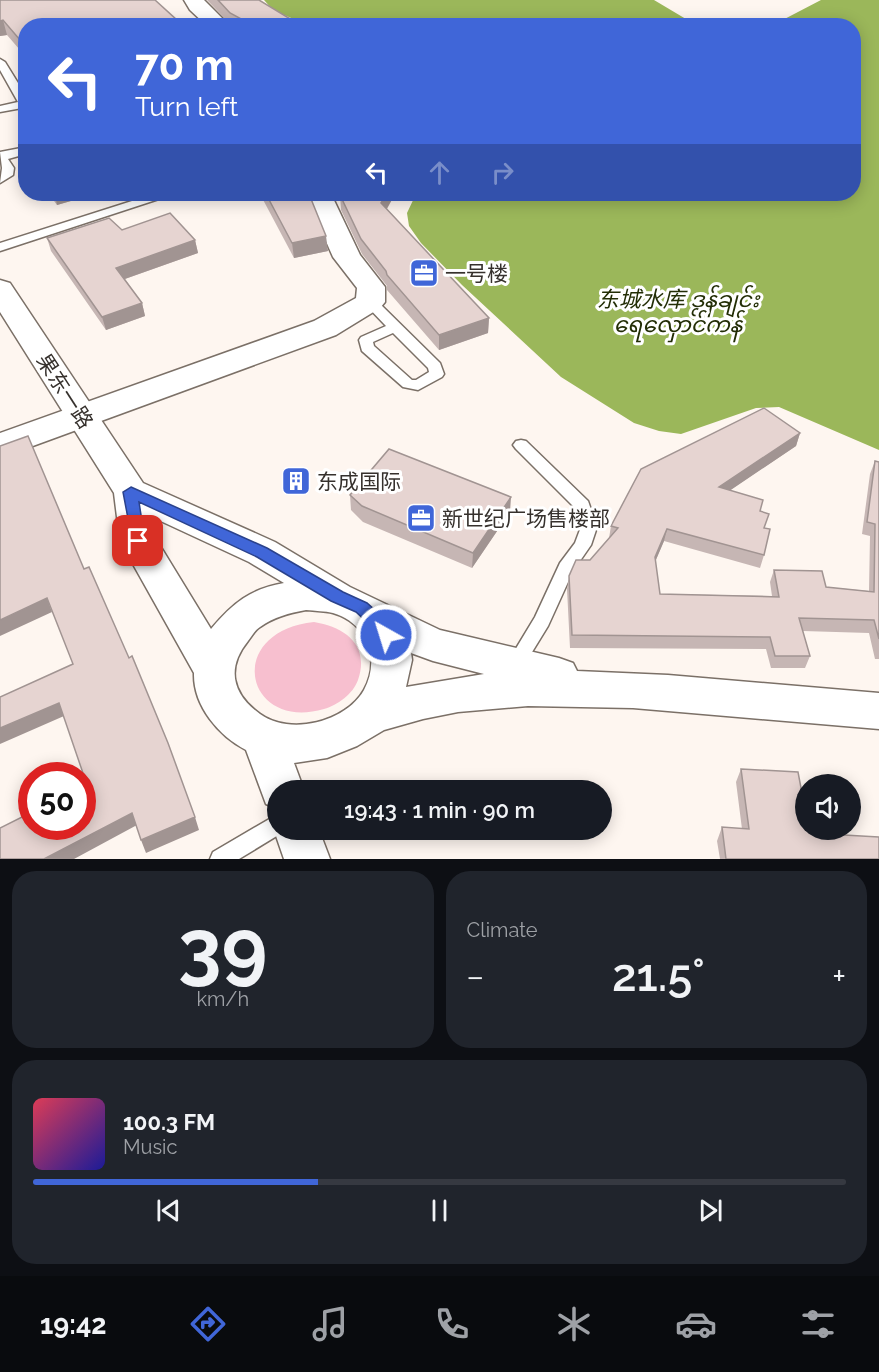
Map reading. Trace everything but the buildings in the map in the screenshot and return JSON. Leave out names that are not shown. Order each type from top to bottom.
[{"type":"main road","points":[[194,0],[197,6],[211,18]]},
{"type":"main road","points":[[0,446],[325,328],[370,302],[371,287],[347,257],[321,201]]},
{"type":"main road","name":"果东一路","points":[[0,290],[131,492]]},
{"type":"main road","points":[[131,492],[262,552],[337,597],[362,608],[380,624],[391,646],[392,671],[383,696],[365,718]]},
{"type":"main road","points":[[131,492],[138,541],[214,670]]},
{"type":"main road","points":[[337,597],[310,593],[282,597],[257,608],[235,625],[220,646],[214,670],[217,694],[229,716],[250,733],[277,742],[308,743],[339,735],[365,718],[424,701],[529,687],[628,689],[879,711]]},
{"type":"main road","points":[[371,616],[433,645],[628,689]]},
{"type":"main road","points":[[263,737],[278,780]]},
{"type":"main road","points":[[300,840],[307,859]]},
{"type":"lane","points":[[0,62],[18,93]]},
{"type":"lane","points":[[0,86],[12,83]]},
{"type":"lane","points":[[0,109],[18,106]]},
{"type":"lane","points":[[0,180],[7,175],[8,168],[0,156],[18,152]]},
{"type":"lane","points":[[0,247],[142,201]]},
{"type":"lane","points":[[370,302],[435,366],[437,374],[418,385],[408,384],[367,348],[366,340],[395,327]]},
{"type":"lane","points":[[515,665],[542,621],[566,568],[583,544],[589,527],[582,505],[521,445]]},
{"type":"lane","points":[[220,859],[267,831]]},
{"type":"shaded area","points":[[314,622],[336,628],[352,640],[361,657],[358,680],[353,690],[344,698],[324,709],[297,712],[276,707],[262,694],[255,678],[256,660],[266,643],[285,630]]},
{"type":"water","points":[[264,0],[654,0],[684,18],[291,18],[273,10]]},
{"type":"water","name":"东城水库 ဒွန်ချင်း ရေလှောင်ကန်","points":[[821,0],[879,0],[879,450],[779,407],[756,408],[681,434],[659,431],[634,423],[561,377],[462,285],[421,243],[409,226],[407,213],[413,201],[861,201],[861,18],[786,18]]},
{"type":"place","name":"一号楼","points":[[424,273]]},
{"type":"place","name":"东成国际","points":[[296,481]]},
{"type":"place","name":"新世纪广场售楼部","points":[[421,518]]},
{"type":"route","points":[[138,541],[131,492],[262,552],[337,597],[362,608],[380,624],[386,635]]}]
